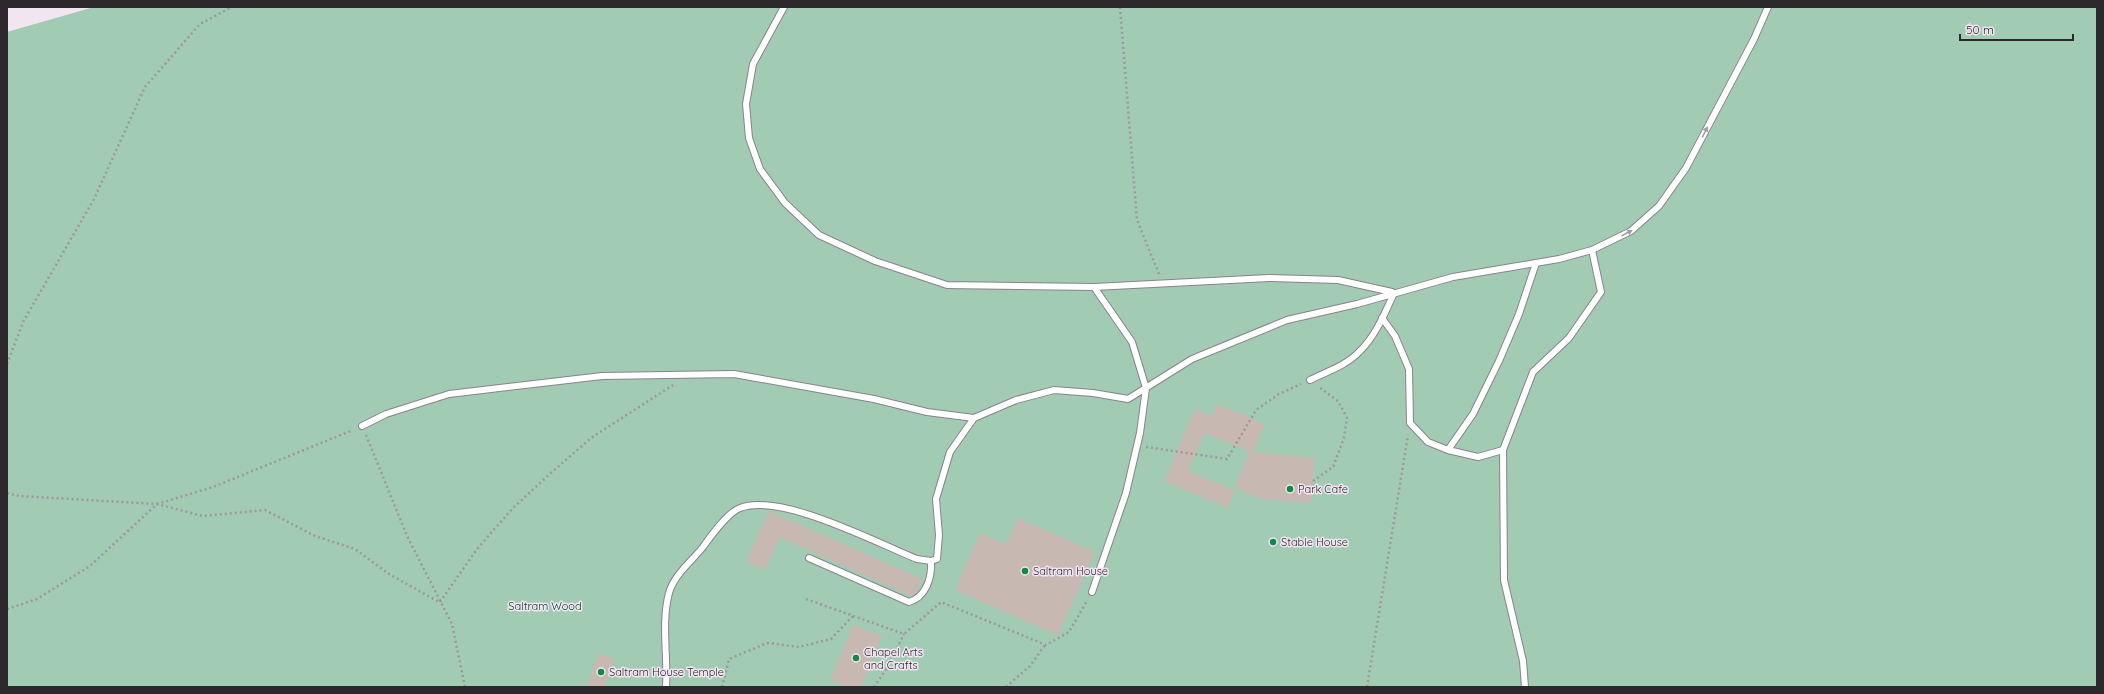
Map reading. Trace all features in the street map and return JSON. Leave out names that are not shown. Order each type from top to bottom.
[{"type":"lane","points":[[784,7],[753,64],[746,104],[749,138],[760,169],[785,203],[819,235],[875,261],[947,286],[1094,288],[1269,278],[1338,280],[1394,293]]},
{"type":"lane","points":[[362,426],[386,414],[449,394],[602,376],[688,376],[734,374],[874,399],[927,412],[974,418],[1016,400],[1054,390],[1093,393],[1128,399],[1192,359],[1287,320],[1453,277],[1536,263],[1592,250],[1631,231],[1659,206],[1686,168],[1754,39],[1768,7]]},
{"type":"lane","points":[[1524,687],[1523,661],[1504,580],[1503,450],[1533,372],[1568,338],[1601,292],[1592,250]]},
{"type":"lane","points":[[1448,450],[1473,414],[1499,361],[1519,314],[1536,263]]},
{"type":"lane","points":[[1092,592],[1126,493],[1137,446],[1146,388],[1132,342],[1094,288]]},
{"type":"lane","points":[[1310,380],[1332,370],[1359,353],[1382,318],[1394,293]]},
{"type":"lane","points":[[1382,318],[1394,336],[1409,369],[1410,422],[1428,442],[1448,450],[1478,457],[1503,450]]},
{"type":"lane","points":[[666,687],[667,668],[665,614],[673,582],[725,520],[739,508],[776,505],[803,512],[917,559],[931,561],[938,559],[939,534],[936,499],[950,452],[974,418]]},
{"type":"lane","points":[[809,558],[908,602],[915,600],[921,595],[928,582],[931,571],[931,561]]},
{"type":"path","points":[[7,364],[23,322],[94,200],[145,87],[200,24],[232,7]]},
{"type":"path","points":[[1120,7],[1137,220],[1163,283]]},
{"type":"path","points":[[440,602],[477,549],[513,508],[552,472],[591,438],[688,376]]},
{"type":"path","points":[[1137,446],[1227,459],[1256,410],[1279,394],[1310,380],[1338,401],[1347,418],[1344,438],[1333,467],[1313,481]]},
{"type":"path","points":[[1367,687],[1397,514],[1410,422]]},
{"type":"path","points":[[7,609],[14,608],[37,599],[90,566],[157,504],[214,487],[362,426],[408,536],[452,624],[465,687]]},
{"type":"path","points":[[7,493],[19,496],[157,504],[203,516],[265,510],[315,536],[355,550],[389,574],[440,602]]},
{"type":"path","points":[[1006,687],[1030,666],[1046,645],[1069,632],[1092,592]]},
{"type":"path","points":[[806,599],[904,634]]},
{"type":"path","points":[[874,687],[889,665],[904,634],[941,602],[1046,645]]},
{"type":"path","points":[[722,687],[729,659],[767,643],[799,647],[831,639],[853,616]]},
{"type":"green space","name":"Saltram Wood","points":[[94,7],[2097,7],[2097,687],[7,687],[7,32]]},
{"type":"building","points":[[1217,404],[1265,424],[1253,452],[1315,458],[1311,503],[1260,499],[1234,487],[1250,452],[1205,433],[1188,471],[1235,491],[1228,508],[1164,481],[1195,409],[1212,416]]},
{"type":"building","points":[[769,511],[922,579],[915,594],[911,596],[780,537],[765,570],[746,562]]},
{"type":"building","name":"Saltram House","points":[[1018,518],[1095,552],[1058,635],[955,590],[980,533],[1006,544]]},
{"type":"building","name":"Chapel Arts and Crafts","points":[[853,625],[882,636],[861,687],[848,687],[830,680]]},
{"type":"building","name":"Saltram House Temple","points":[[599,653],[615,659],[604,687],[595,687],[587,684]]},
{"type":"place","name":"Park Cafe","points":[[1290,489]]},
{"type":"place","name":"Stable House","points":[[1273,542]]},
{"type":"place","name":"Saltram House","points":[[1025,571]]},
{"type":"place","name":"Chapel Arts and Crafts","points":[[856,658]]},
{"type":"place","name":"Saltram House Temple","points":[[601,672]]}]
